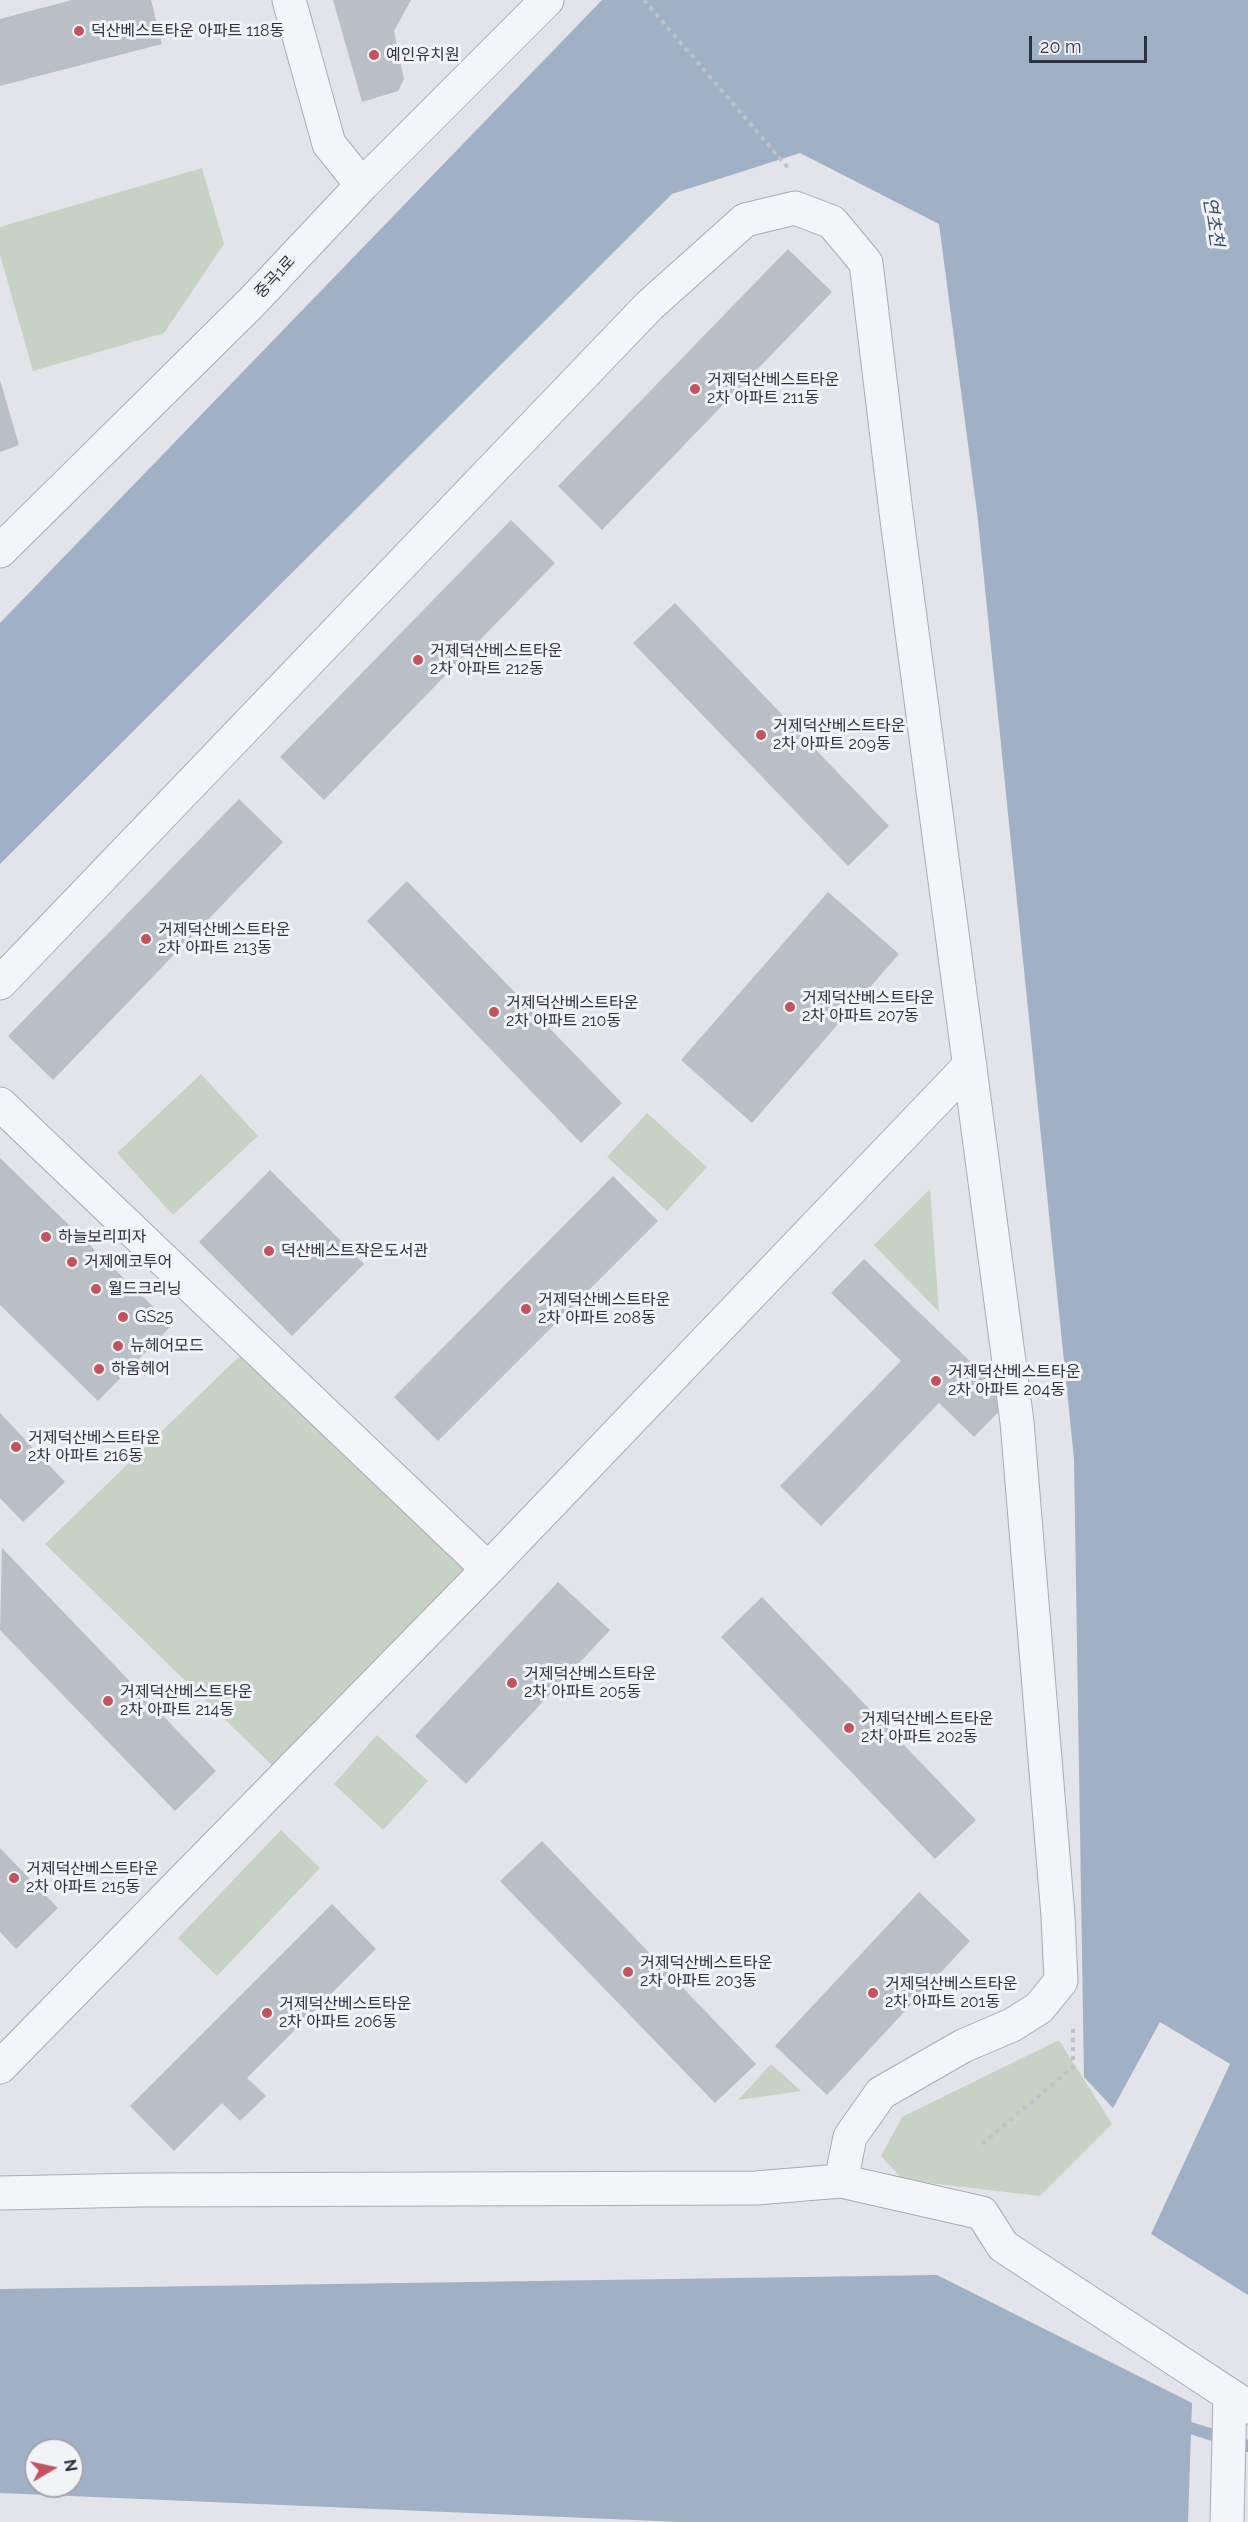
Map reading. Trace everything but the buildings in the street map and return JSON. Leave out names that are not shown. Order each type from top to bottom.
[{"type":"street","points":[[289,0],[329,144],[362,185]]},
{"type":"street","name":"중곡1로","points":[[0,551],[252,302],[362,185],[546,0]]},
{"type":"street","points":[[0,983],[650,306],[745,219],[795,208],[832,222],[866,263],[898,523],[1017,1422],[1057,1905],[1061,1982],[1039,2008],[1012,2025],[963,2046],[881,2093],[850,2137],[842,2181]]},
{"type":"street","points":[[0,2067],[488,1569],[970,1065]]},
{"type":"street","points":[[0,1104],[488,1569]]},
{"type":"street","points":[[0,2193],[141,2190],[756,2188],[842,2181],[982,2212],[1002,2246],[1239,2401],[1227,2515]]},
{"type":"path","points":[[644,0],[792,173]]},
{"type":"path","points":[[982,2144],[1073,2067]]},
{"type":"green space","points":[[202,168],[224,244],[164,333],[33,371],[0,255],[0,227]]},
{"type":"green space","points":[[201,1074],[258,1136],[173,1215],[117,1153]]},
{"type":"green space","points":[[647,1113],[707,1167],[667,1211],[607,1157]]},
{"type":"green space","points":[[930,1189],[939,1312],[874,1245]]},
{"type":"green space","points":[[252,1344],[488,1569],[284,1777],[45,1544]]},
{"type":"green space","points":[[377,1735],[428,1781],[383,1830],[334,1784]]},
{"type":"green space","points":[[281,1830],[320,1868],[217,1976],[178,1938]]},
{"type":"green space","points":[[1059,2040],[1112,2124],[1040,2196],[903,2180],[881,2156],[902,2117]]},
{"type":"green space","points":[[771,2064],[801,2091],[738,2100]]},
{"type":"water","name":"연초천","points":[[602,0],[1248,0],[1248,2295],[1151,2234],[1230,2064],[1160,2022],[1113,2108],[1084,2077],[1074,1459],[978,520],[939,224],[800,153],[672,194],[0,864],[0,623]]},
{"type":"water","points":[[937,2275],[1192,2403],[1188,2522],[681,2522],[84,2497],[84,2438],[24,2438],[24,2494],[0,2493],[0,2289]]},
{"type":"waterway","points":[[1178,2424],[1248,2446]]},
{"type":"place","name":"덕산베스트타운 아파트 118동","points":[[79,31]]},
{"type":"place","name":"예인유치원","points":[[374,55]]},
{"type":"place","name":"거제덕산베스트타운 2차 아파트 211동","points":[[695,389]]},
{"type":"place","name":"거제덕산베스트타운 2차 아파트 212동","points":[[418,660]]},
{"type":"place","name":"거제덕산베스트타운 2차 아파트 209동","points":[[761,735]]},
{"type":"place","name":"거제덕산베스트타운 2차 아파트 213동","points":[[146,939]]},
{"type":"place","name":"거제덕산베스트타운 2차 아파트 207동","points":[[790,1007]]},
{"type":"place","name":"거제덕산베스트타운 2차 아파트 210동","points":[[494,1012]]},
{"type":"place","name":"하늘보리피자","points":[[46,1237]]},
{"type":"place","name":"덕산베스트작은도서관","points":[[269,1251]]},
{"type":"place","name":"거제에코투어","points":[[72,1262]]},
{"type":"place","name":"월드크리닝","points":[[96,1289]]},
{"type":"place","name":"거제덕산베스트타운 2차 아파트 208동","points":[[526,1309]]},
{"type":"place","name":"GS25","points":[[123,1317]]},
{"type":"place","name":"뉴헤어모드","points":[[118,1346]]},
{"type":"place","name":"하움헤어","points":[[99,1369]]},
{"type":"place","name":"거제덕산베스트타운 2차 아파트 204동","points":[[936,1381]]},
{"type":"place","name":"거제덕산베스트타운 2차 아파트 216동","points":[[16,1447]]},
{"type":"place","name":"거제덕산베스트타운 2차 아파트 205동","points":[[512,1683]]},
{"type":"place","name":"거제덕산베스트타운 2차 아파트 214동","points":[[108,1701]]},
{"type":"place","name":"거제덕산베스트타운 2차 아파트 202동","points":[[849,1728]]},
{"type":"place","name":"거제덕산베스트타운 2차 아파트 215동","points":[[14,1878]]},
{"type":"place","name":"거제덕산베스트타운 2차 아파트 203동","points":[[628,1972]]},
{"type":"place","name":"거제덕산베스트타운 2차 아파트 201동","points":[[873,1993]]},
{"type":"place","name":"거제덕산베스트타운 2차 아파트 206동","points":[[267,2013]]}]
